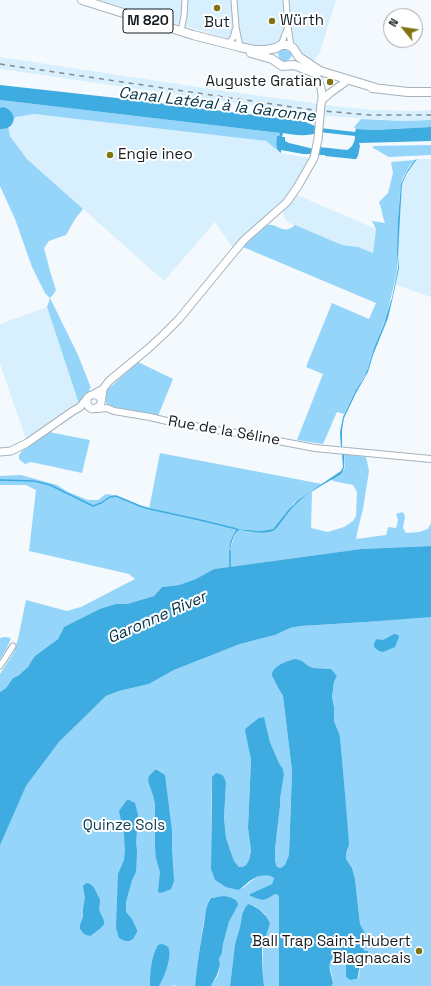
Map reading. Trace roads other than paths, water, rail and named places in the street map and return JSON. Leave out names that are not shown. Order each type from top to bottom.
[{"type":"main road","name":"M 820","points":[[82,0],[214,41],[254,50],[266,50],[288,44],[303,61],[320,71],[376,88]]},
{"type":"main road","name":"M 820","points":[[214,41],[248,53],[272,58],[282,66],[288,66],[291,64],[300,66],[329,79],[364,88],[431,92]]},
{"type":"main road","points":[[275,61],[274,55],[278,47]]},
{"type":"main road","points":[[291,64],[295,60],[296,54]]},
{"type":"main road","points":[[0,452],[11,451],[27,443],[69,413],[80,407],[89,396],[103,389],[109,381],[149,348],[179,319],[244,240],[286,202],[298,186],[316,152],[322,92],[315,73]]},
{"type":"main road","points":[[322,102],[330,93],[344,83]]},
{"type":"main road","points":[[80,407],[94,409],[100,406],[103,389]]},
{"type":"main road","points":[[94,394],[101,400]]},
{"type":"main road","points":[[86,400],[87,406],[94,409]]},
{"type":"street","points":[[97,0],[106,8]]},
{"type":"street","points":[[180,31],[184,16],[185,0]]},
{"type":"street","points":[[234,0],[236,27],[240,47]]},
{"type":"street","points":[[286,0],[291,46]]},
{"type":"street","points":[[278,47],[288,26]]},
{"type":"street","points":[[228,44],[233,38],[236,27]]},
{"type":"street","points":[[101,400],[107,408]]},
{"type":"street","name":"Rue de la Séline","points":[[94,409],[107,408],[114,411],[150,416],[167,421],[241,433],[315,448],[431,459]]},
{"type":"street","points":[[0,666],[13,646]]},
{"type":"water","points":[[0,85],[303,121],[320,128],[355,132],[356,129],[375,130],[431,127],[431,141],[359,143],[360,146],[356,159],[325,156],[319,155],[318,153],[303,154],[281,150],[281,153],[277,148],[276,143],[277,136],[279,136],[280,133],[0,100]],"holes":[[[319,132],[355,136],[353,144],[347,150],[319,147],[318,150],[289,143],[285,141],[285,137],[282,137],[283,133],[306,135]]]},
{"type":"water","points":[[3,107],[11,112],[14,120],[10,126],[0,129],[0,108]]},
{"type":"water","points":[[417,159],[407,173],[402,184],[398,257],[399,268],[388,318],[373,355],[368,372],[344,418],[342,430],[342,449],[340,432],[343,417],[356,390],[365,376],[392,298],[398,268],[397,253],[398,219],[401,184],[407,171]]},
{"type":"water","points":[[342,454],[344,454],[344,469],[341,474],[300,500],[273,531],[261,533],[239,530],[233,537],[230,553],[231,541],[234,534],[237,529],[260,531],[273,529],[298,500],[341,471],[343,467]]},
{"type":"water","name":"Garonne River","points":[[431,546],[431,617],[290,628],[275,635],[240,644],[174,670],[149,684],[119,691],[106,696],[59,742],[26,786],[0,845],[0,692],[6,688],[13,678],[28,667],[35,656],[58,639],[64,627],[100,609],[116,604],[127,604],[154,596],[162,587],[179,585],[196,579],[214,569],[361,549]]},
{"type":"water","points":[[394,634],[398,635],[399,637],[395,647],[383,652],[374,647],[374,643],[377,639],[383,640]]},
{"type":"water","points":[[296,659],[313,668],[331,669],[337,676],[334,682],[332,697],[334,721],[340,736],[344,781],[349,844],[346,859],[352,868],[355,879],[360,924],[369,939],[369,943],[363,946],[364,950],[368,952],[359,968],[357,979],[350,980],[346,977],[346,966],[342,951],[338,956],[332,959],[330,962],[330,971],[333,984],[331,986],[279,986],[279,898],[278,895],[275,894],[263,900],[250,896],[250,894],[272,884],[274,878],[267,875],[259,876],[238,890],[226,887],[215,880],[211,869],[212,777],[216,773],[223,776],[226,783],[224,818],[226,838],[234,861],[239,867],[242,867],[246,865],[249,860],[251,851],[248,828],[251,760],[245,730],[259,718],[264,717],[270,742],[283,769],[284,775],[280,799],[275,861],[277,867],[281,868],[285,865],[289,855],[292,771],[283,696],[272,675],[278,666]]},
{"type":"water","points":[[155,770],[165,775],[172,831],[174,881],[171,889],[159,893],[160,872],[155,847],[155,804],[148,781],[149,776]]},
{"type":"water","points":[[127,800],[135,803],[138,815],[136,872],[132,880],[126,902],[126,912],[132,919],[137,932],[133,939],[125,941],[119,938],[116,928],[118,874],[124,860],[125,851],[124,834],[119,811]]},
{"type":"water","points":[[86,883],[93,886],[100,899],[99,909],[104,922],[102,927],[90,936],[84,934],[80,929],[85,898],[83,886]]},
{"type":"water","points":[[224,896],[235,900],[238,905],[229,922],[222,953],[219,959],[220,965],[217,975],[211,986],[195,986],[207,907],[211,898]]},
{"type":"water","points":[[248,904],[261,911],[270,923],[262,949],[264,986],[230,986],[235,944],[242,915]]},
{"type":"water","points":[[162,944],[168,947],[169,961],[159,986],[150,986],[152,960],[158,945]]},
{"type":"waterway","points":[[0,480],[34,481],[50,485],[93,506],[110,497],[116,496],[150,509],[237,529]]},
{"type":"waterway","points":[[230,551],[230,567]]},
{"type":"railway","points":[[0,64],[313,110],[369,115],[431,115]]},
{"type":"place","name":"But","points":[[217,8]]},
{"type":"place","name":"Würth","points":[[272,21]]},
{"type":"place","name":"Auguste Gratian","points":[[330,82]]},
{"type":"place","name":"Engie ineo","points":[[110,155]]},
{"type":"place","name":"Ball Trap Saint-Hubert Blagnacais","points":[[419,951]]},
{"type":"water label","name":"Canal Latéral à la Garonne","points":[[217,105]]},
{"type":"park label","name":"Quinze Sols","points":[[124,826]]}]
